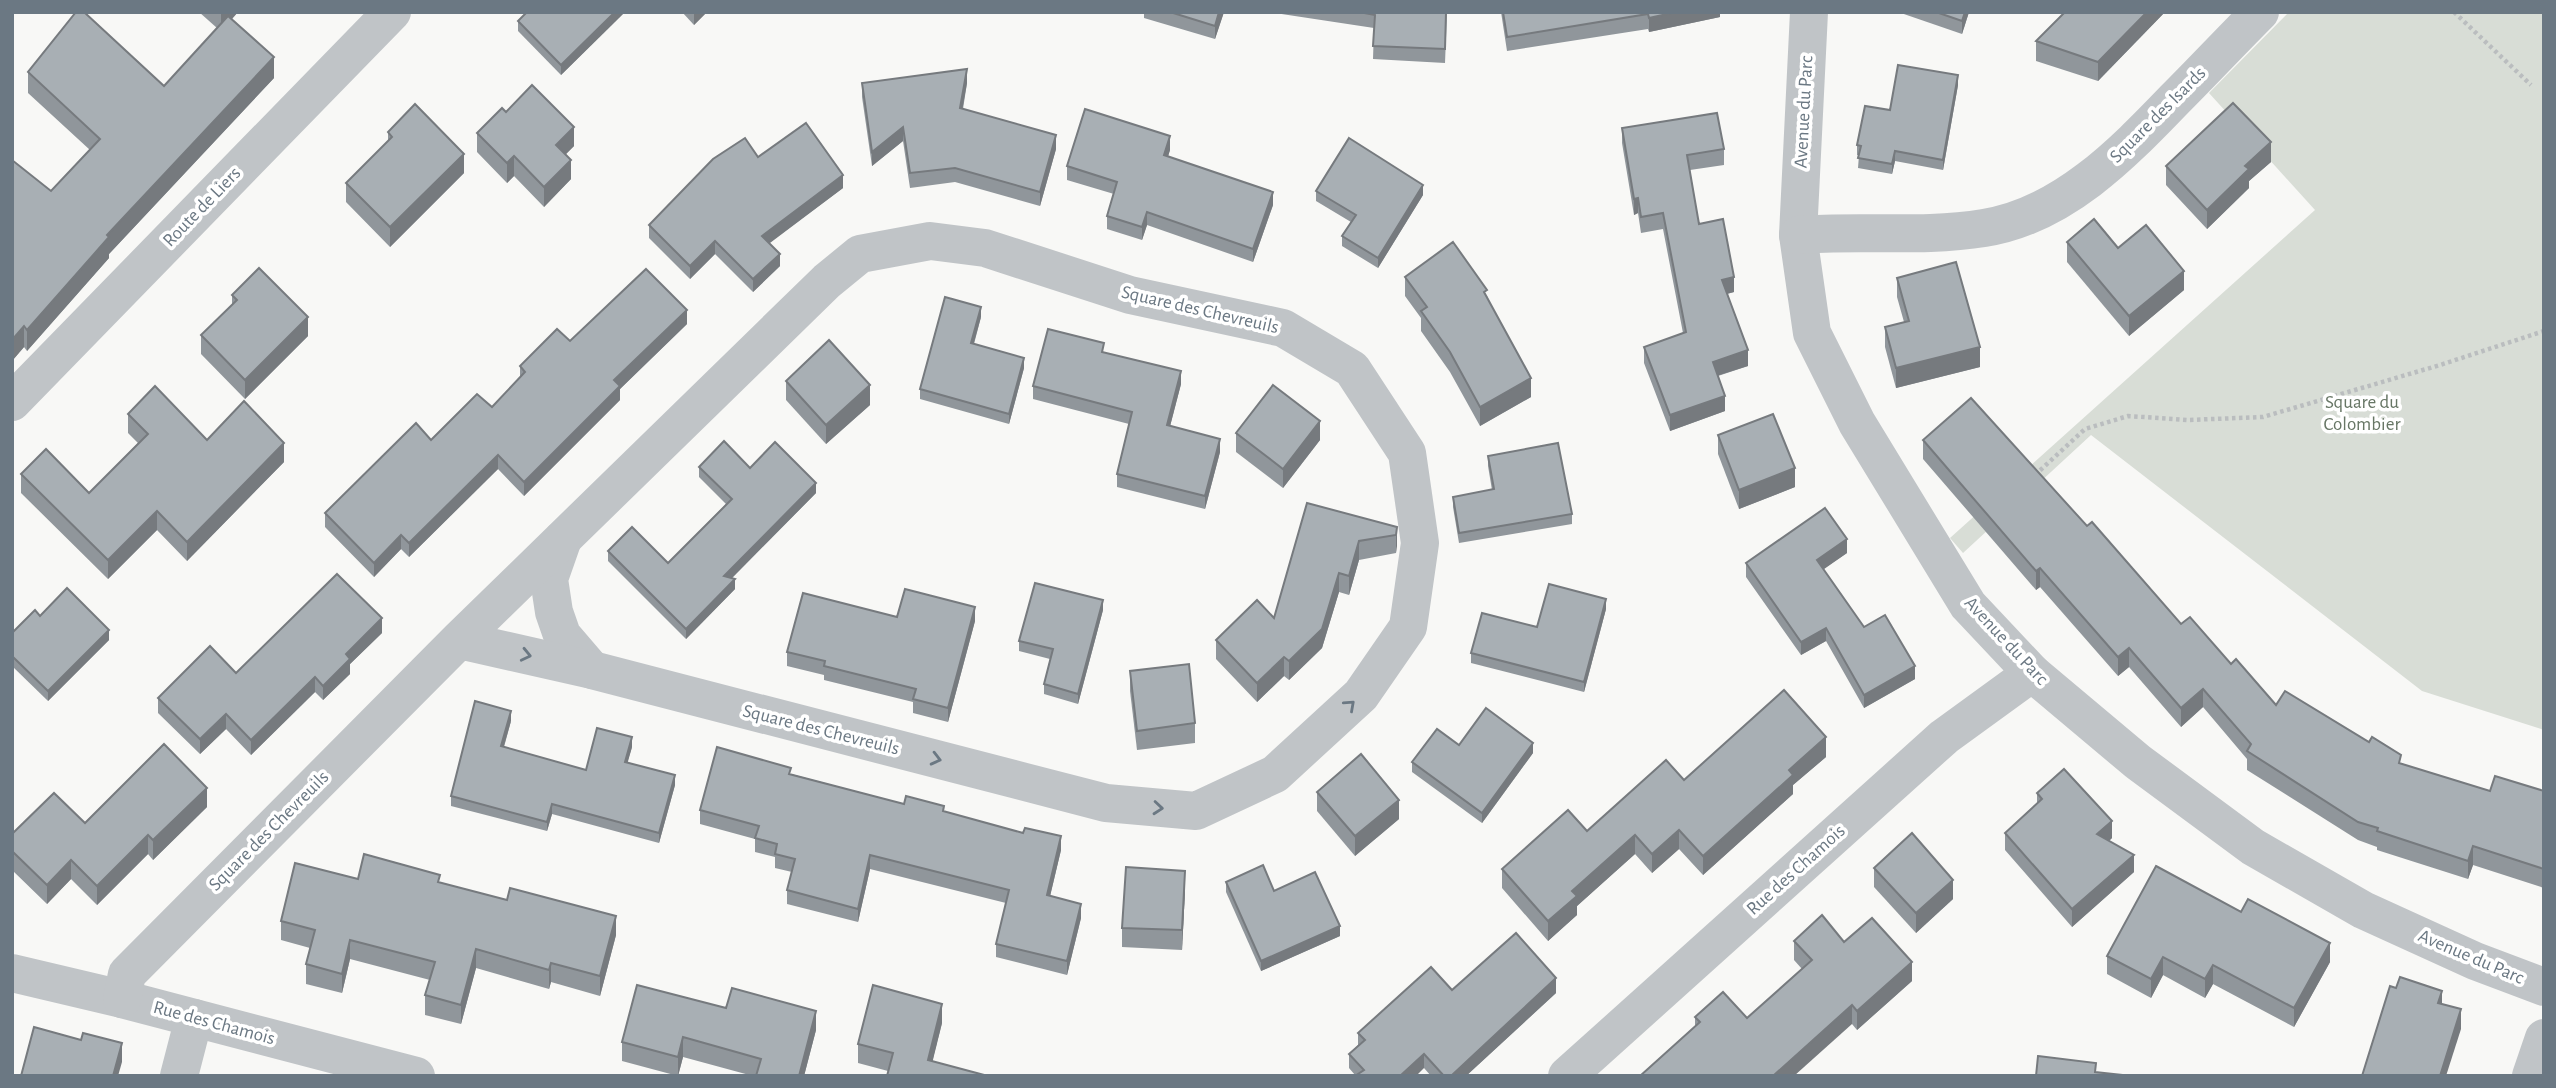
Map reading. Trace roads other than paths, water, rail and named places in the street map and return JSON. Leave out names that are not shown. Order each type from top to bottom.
[{"type":"street","name":"Avenue du Parc","points":[[1809,12],[1798,235],[1812,333],[1857,423],[1968,605],[2032,673],[2138,761],[2253,847],[2363,911],[2475,961],[2544,987]]},
{"type":"street","name":"Square des Isards","points":[[1798,235],[1985,228],[2033,213],[2072,192],[2119,157],[2260,12]]},
{"type":"street","name":"Route de Liers","points":[[12,402],[386,14]]},
{"type":"street","name":"Square des Chevreuils","points":[[122,999],[127,974],[459,640],[835,274],[860,254],[930,241],[985,248],[1130,295],[1283,328],[1352,369],[1407,453],[1420,543],[1408,627],[1361,695],[1275,774],[1196,811],[1106,803],[592,670],[459,640]]},
{"type":"street","name":"Square des Chevreuils","points":[[563,539],[549,579],[554,612],[562,635],[592,670]]},
{"type":"street","name":"Rue des Chamois","points":[[1567,1076],[1944,737],[2032,673]]},
{"type":"street","name":"Rue des Chamois","points":[[12,973],[416,1076]]},
{"type":"street","points":[[179,1076],[194,1018]]},
{"type":"street","points":[[2531,1076],[2544,1038]]},
{"type":"park label","name":"Square du Colombier","points":[[2362,413]]}]
